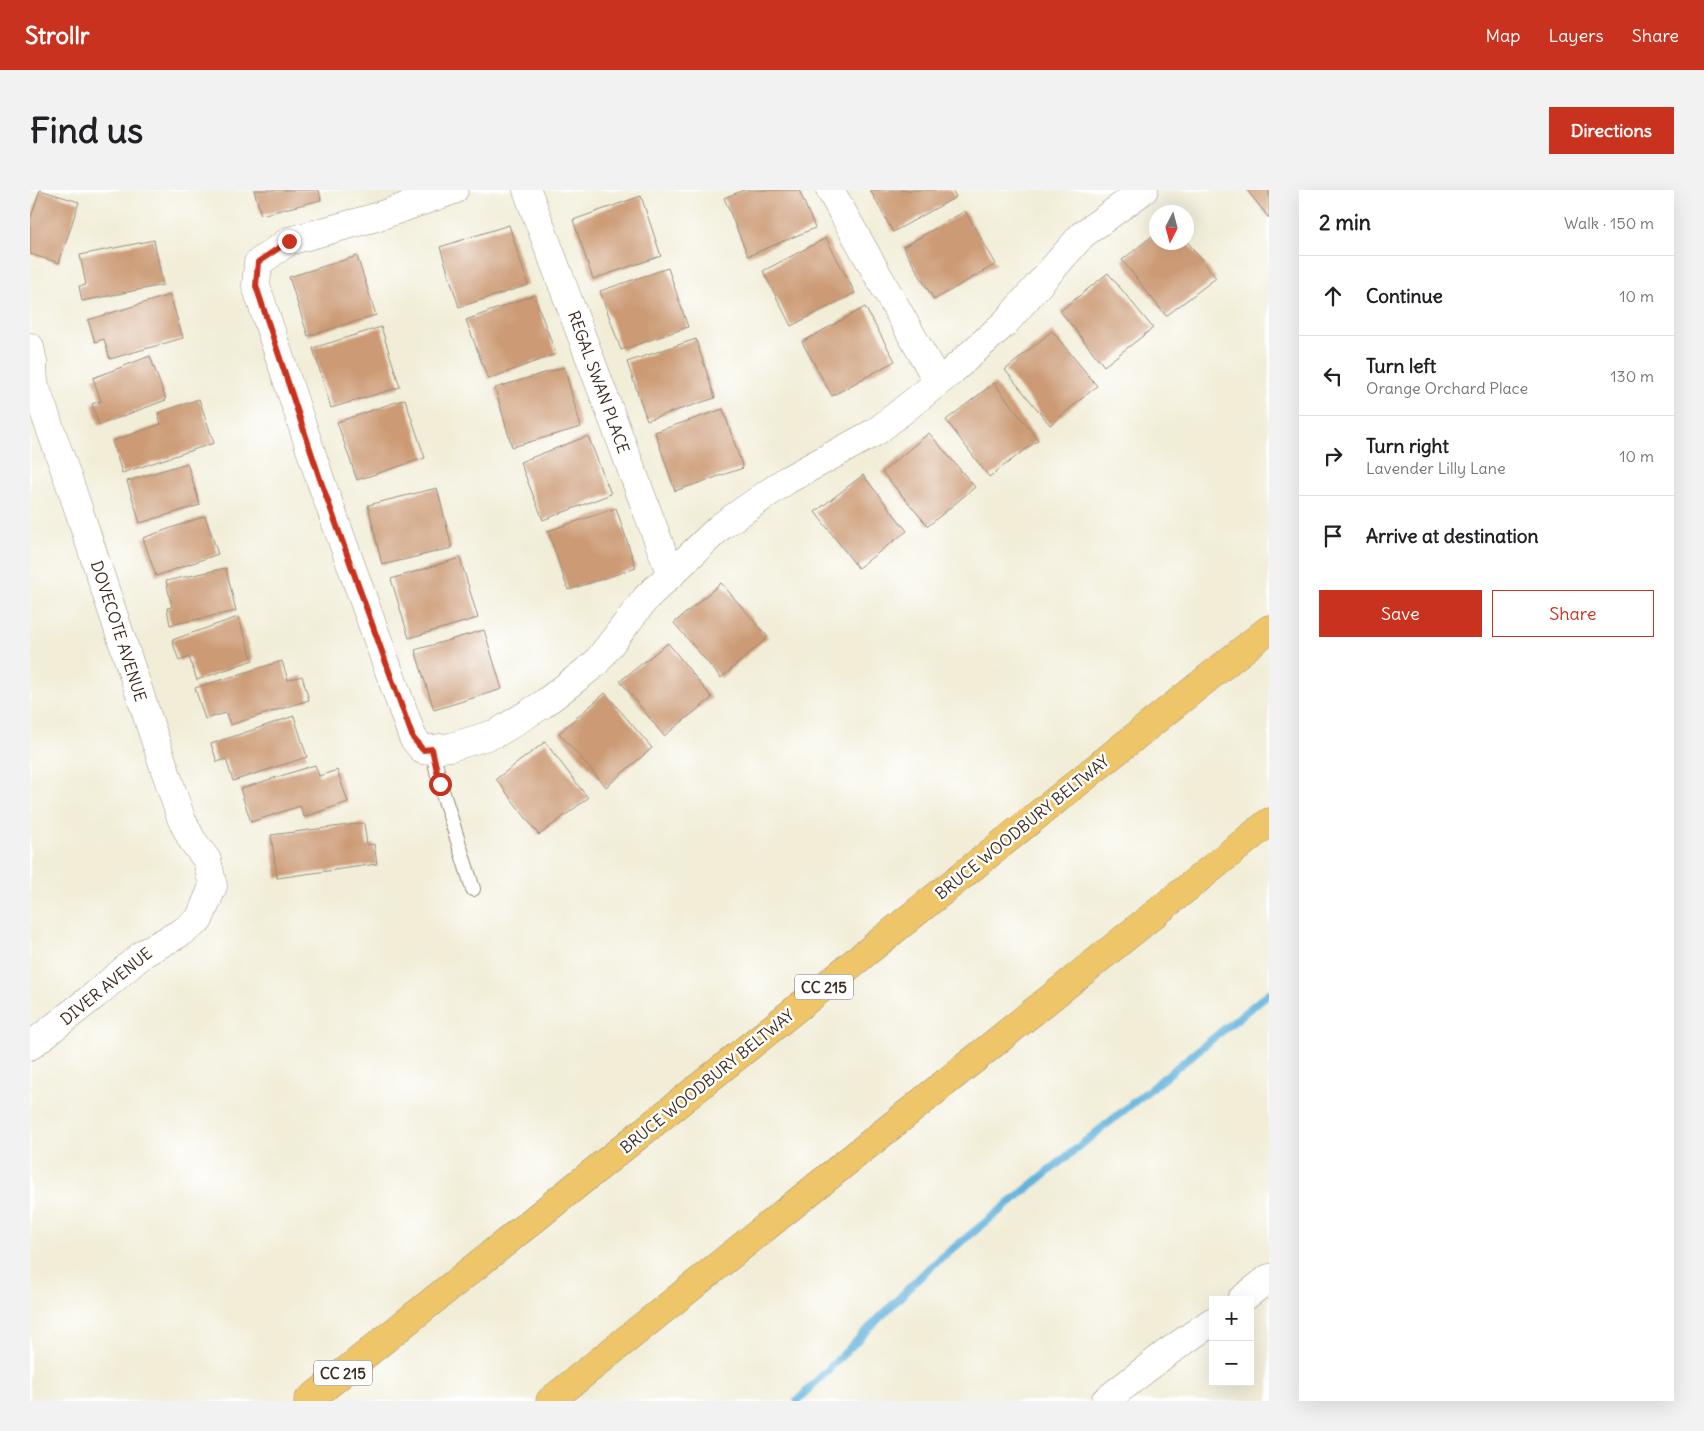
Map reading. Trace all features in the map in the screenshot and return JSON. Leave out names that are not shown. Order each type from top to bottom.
[{"type":"highway","name":"BRUCE WOODBURY BELTWAY","points":[[308,1401],[1269,629]]},
{"type":"highway","points":[[550,1401],[1269,822]]},
{"type":"highway","points":[[577,1401],[712,1270]]},
{"type":"highway","points":[[293,1401],[378,1344]]},
{"type":"street","points":[[454,190],[373,218],[289,241],[258,262],[256,286],[320,479],[413,738],[428,750],[451,747],[497,733],[542,705],[595,664],[646,598],[720,527],[787,480],[877,432],[938,382],[1006,322],[1082,235],[1144,190]]},
{"type":"street","name":"REGAL SWAN PLACE","points":[[527,190],[670,575]]},
{"type":"street","points":[[830,190],[938,382]]},
{"type":"street","name":"DOVECOTE AVENUE","points":[[30,347],[34,383],[73,493],[181,818],[192,840],[207,860],[213,886],[204,908]]},
{"type":"street","name":"DIVER AVENUE","points":[[30,1046],[95,995],[144,953],[182,932],[199,920],[204,908]]},
{"type":"street","points":[[1246,1296],[1269,1278]]},
{"type":"street","points":[[1105,1401],[1209,1324]]},
{"type":"lane","points":[[428,750],[473,889]]},
{"type":"building","points":[[40,190],[79,202],[59,263],[30,254],[30,220]]},
{"type":"building","points":[[254,190],[319,190],[321,200],[261,215]]},
{"type":"building","points":[[744,190],[799,190],[815,228],[748,256],[724,198]]},
{"type":"building","points":[[870,190],[952,190],[956,197],[893,232]]},
{"type":"building","points":[[1247,190],[1269,190],[1269,218]]},
{"type":"building","points":[[641,196],[661,256],[593,279],[573,220]]},
{"type":"building","points":[[965,211],[996,264],[934,300],[903,247]]},
{"type":"building","points":[[509,225],[528,285],[459,307],[440,247]]},
{"type":"building","points":[[826,238],[855,293],[791,326],[763,271]]},
{"type":"building","points":[[1149,239],[1149,250],[1194,250],[1216,278],[1166,316],[1122,260]]},
{"type":"building","points":[[154,240],[163,285],[82,301],[79,286],[86,285],[80,255]]},
{"type":"building","points":[[357,256],[376,315],[308,336],[289,277]]},
{"type":"building","points":[[668,268],[688,327],[621,350],[600,291]]},
{"type":"building","points":[[1108,273],[1153,328],[1104,366],[1060,311]]},
{"type":"building","points":[[170,295],[183,338],[110,359],[104,339],[95,342],[88,320]]},
{"type":"building","points":[[534,295],[556,354],[488,379],[466,320]]},
{"type":"building","points":[[865,307],[895,361],[832,396],[802,342]]},
{"type":"building","points":[[381,327],[400,387],[331,408],[313,348]]},
{"type":"building","points":[[1052,331],[1097,386],[1050,425],[1005,370]]},
{"type":"building","points":[[696,339],[715,398],[647,420],[627,362]]},
{"type":"building","points":[[150,356],[166,400],[99,425],[92,404],[101,401],[93,378]]},
{"type":"building","points":[[564,367],[581,427],[512,447],[495,388]]},
{"type":"building","points":[[994,383],[1038,440],[989,477],[946,420]]},
{"type":"building","points":[[199,399],[214,443],[122,473],[112,441],[161,424],[158,413]]},
{"type":"building","points":[[405,399],[425,458],[357,480],[337,422]]},
{"type":"building","points":[[723,409],[743,468],[675,491],[655,432]]},
{"type":"building","points":[[929,433],[975,487],[928,526],[882,472]]},
{"type":"building","points":[[588,436],[611,494],[543,520],[520,462]]},
{"type":"building","points":[[187,463],[200,505],[140,523],[127,481]]},
{"type":"building","points":[[863,475],[907,531],[858,568],[815,512]]},
{"type":"building","points":[[437,488],[452,548],[382,565],[368,505]]},
{"type":"building","points":[[616,508],[636,568],[568,590],[548,531]]},
{"type":"building","points":[[205,516],[218,554],[156,576],[143,538]]},
{"type":"building","points":[[460,558],[478,618],[409,638],[391,579]]},
{"type":"building","points":[[226,568],[236,611],[170,625],[167,608],[172,607],[166,581]]},
{"type":"building","points":[[721,583],[768,637],[721,678],[674,623]]},
{"type":"building","points":[[238,617],[253,660],[197,680],[189,657],[179,661],[172,640]]},
{"type":"building","points":[[484,630],[502,689],[434,710],[415,650]]},
{"type":"building","points":[[668,643],[712,698],[664,736],[620,681]]},
{"type":"building","points":[[282,661],[288,680],[302,676],[309,700],[230,725],[226,713],[205,719],[195,688]]},
{"type":"building","points":[[605,693],[652,748],[606,787],[559,733]]},
{"type":"building","points":[[294,716],[307,757],[233,781],[226,759],[217,762],[211,744]]},
{"type":"building","points":[[545,742],[588,798],[539,835],[496,779]]},
{"type":"building","points":[[315,765],[319,776],[337,770],[348,802],[304,817],[300,806],[251,822],[240,789]]},
{"type":"building","points":[[364,823],[367,845],[374,844],[377,864],[277,878],[271,835]]},
{"type":"waterway","points":[[797,1401],[929,1268],[1269,993]]},
{"type":"route","points":[[289,241],[258,262],[256,286],[320,479],[413,738],[423,750],[432,749],[440,784]]}]
